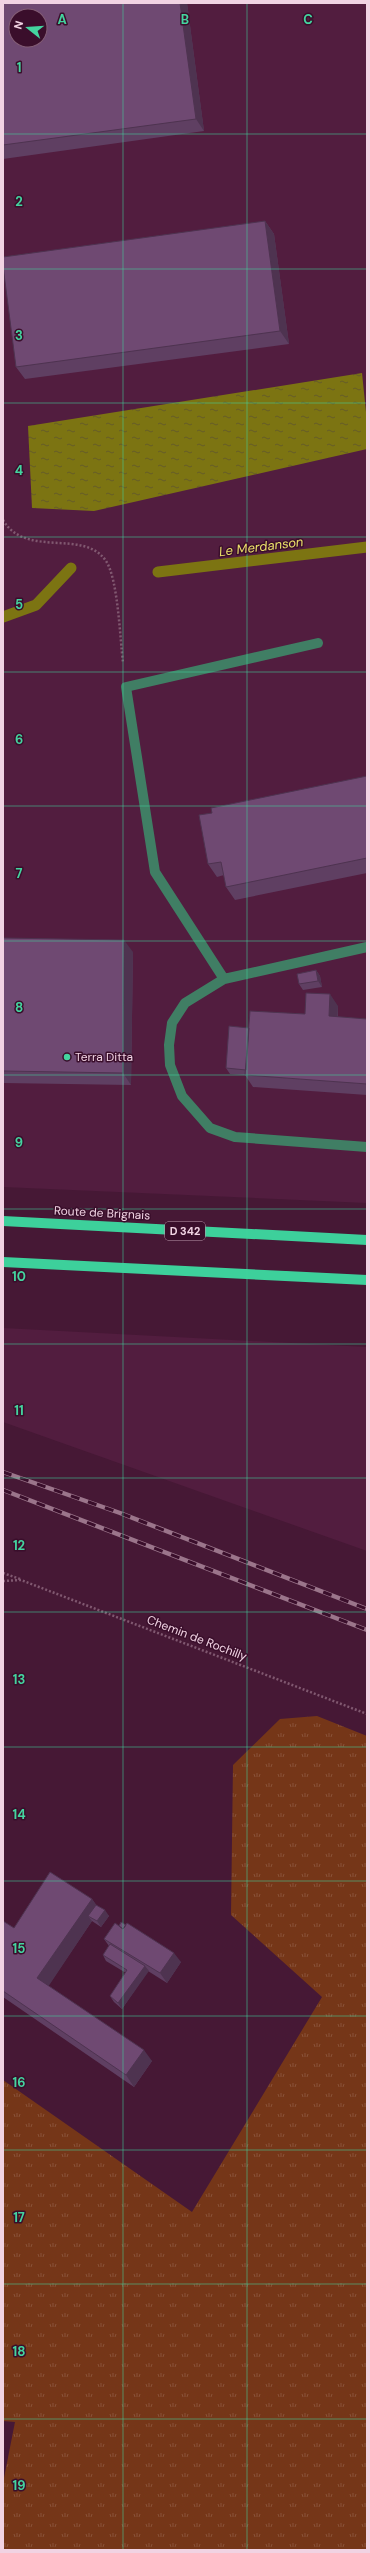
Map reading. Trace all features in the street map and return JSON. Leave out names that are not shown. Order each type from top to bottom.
[{"type":"main road","name":"Route de Brignais","points":[[3,1221],[367,1240]]},
{"type":"main road","points":[[3,1262],[367,1280]]},
{"type":"lane","points":[[224,979],[155,872],[126,687],[318,643]]},
{"type":"lane","points":[[367,947],[224,979],[185,1002],[172,1023],[169,1045],[170,1065],[182,1096],[210,1128],[235,1137],[367,1147]]},
{"type":"path","points":[[3,520],[8,527],[21,537],[37,542],[66,543],[93,550],[107,561],[113,579],[126,687]]},
{"type":"path","name":"Chemin de Rochilly","points":[[3,1572],[20,1580],[367,1714]]},
{"type":"path","name":"Chemin de Rochilly","points":[[3,1581],[20,1580]]},
{"type":"shaded area","points":[[3,3],[367,3],[367,1203],[3,1187]]},
{"type":"shaded area","points":[[3,1328],[367,1347],[367,1551],[3,1422]]},
{"type":"green space","points":[[317,1716],[367,1736],[367,2550],[3,2550],[3,2483],[15,2422],[3,2421],[3,2080],[192,2212],[322,1997],[231,1915],[233,1765],[280,1719]]},
{"type":"water","points":[[362,373],[367,422],[367,449],[94,511],[32,508],[28,426]]},
{"type":"building","points":[[3,3],[180,3],[196,119],[3,145]]},
{"type":"building","points":[[265,221],[280,331],[16,367],[3,257]]},
{"type":"building","points":[[367,776],[367,858],[226,887],[221,862],[208,864],[199,815],[212,813],[211,808]]},
{"type":"building","points":[[3,938],[124,940],[123,1073],[3,1071]]},
{"type":"building","points":[[316,970],[318,981],[299,984],[297,974]]},
{"type":"building","points":[[306,993],[330,994],[329,1016],[367,1019],[367,1084],[245,1075],[250,1011],[305,1014]]},
{"type":"building","points":[[229,1026],[249,1028],[246,1070],[226,1068]]},
{"type":"building","points":[[50,1872],[92,1899],[37,1978],[144,2050],[126,2075],[3,1991],[3,1921],[14,1928]]},
{"type":"building","points":[[96,1905],[105,1910],[97,1921],[88,1916]]},
{"type":"building","points":[[121,1922],[126,1925],[123,1929],[119,1926]]},
{"type":"building","points":[[115,1923],[123,1929],[127,1923],[174,1953],[160,1973],[104,1939]]},
{"type":"building","points":[[110,1944],[145,1966],[118,2003],[110,1996],[127,1970],[103,1955]]},
{"type":"waterway","name":"Le Merdanson","points":[[158,572],[367,547]]},
{"type":"waterway","name":"Le Merdanson","points":[[3,617],[36,605],[71,568]]},
{"type":"railway","points":[[3,1472],[120,1513],[367,1609]]},
{"type":"railway","points":[[3,1490],[367,1630]]},
{"type":"place","name":"Terra Ditta","points":[[67,1057]]}]
